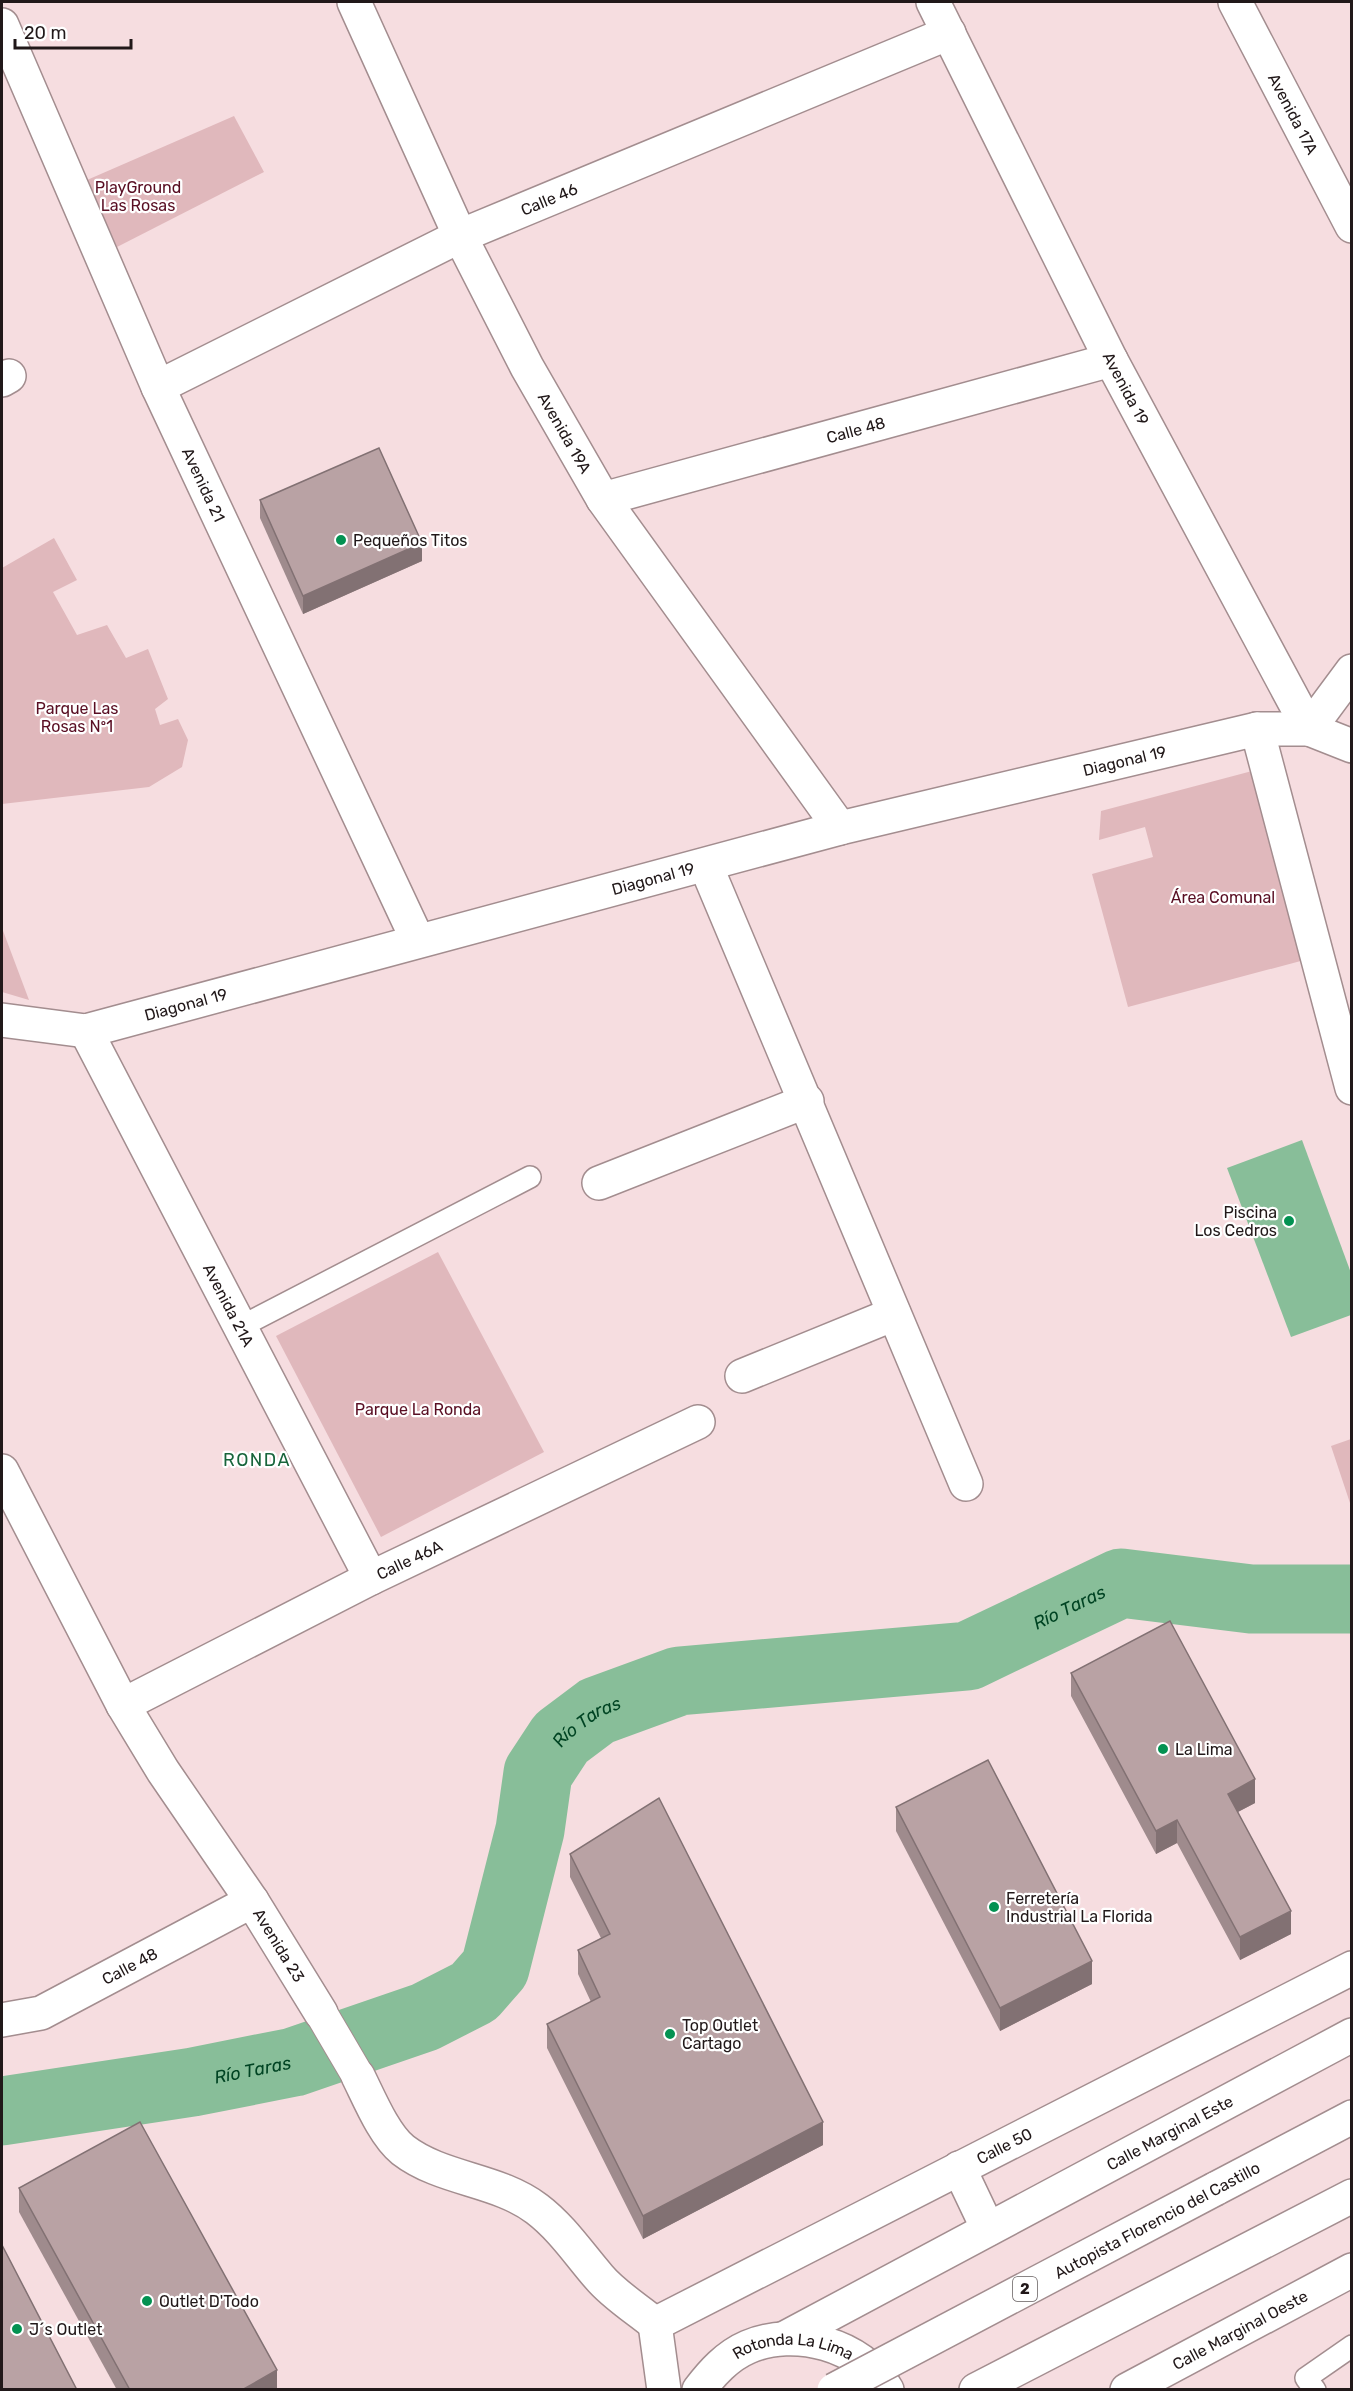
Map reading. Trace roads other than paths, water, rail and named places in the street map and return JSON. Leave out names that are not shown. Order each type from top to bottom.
[{"type":"main road","name":"Avenida 19A","points":[[354,2],[460,236],[527,366],[603,499],[840,828]]},
{"type":"main road","name":"Avenida 17A","points":[[1234,2],[1352,226]]},
{"type":"main road","name":"Calle 46","points":[[159,387],[460,236],[941,11]]},
{"type":"main road","name":"Avenida 19","points":[[941,11],[1111,360],[1309,729]]},
{"type":"main road","name":"Avenida 21","points":[[2,25],[159,387],[418,940]]},
{"type":"main road","name":"Calle 48","points":[[603,499],[1111,360]]},
{"type":"main road","points":[[1352,671],[1309,729],[1352,746]]},
{"type":"main road","points":[[1257,729],[1352,1088]]},
{"type":"main road","name":"Diagonal 19","points":[[2,1020],[86,1031],[418,940],[706,866],[840,828],[1257,729],[1309,729]]},
{"type":"main road","points":[[706,866],[807,1101],[966,1484]]},
{"type":"main road","name":"Avenida 21A","points":[[86,1031],[371,1578]]},
{"type":"main road","points":[[598,1183],[807,1101]]},
{"type":"main road","points":[[742,1376],[894,1314]]},
{"type":"main road","name":"Calle 46A","points":[[123,1706],[371,1578],[698,1422]]},
{"type":"main road","name":"Avenida 23","points":[[2,1471],[123,1706],[252,1901],[321,2013]]},
{"type":"main road","name":"Calle 48","points":[[2,2020],[41,2013],[252,1901]]},
{"type":"main road","name":"Calle 50","points":[[655,2324],[1352,1968]]},
{"type":"main road","name":"Calle Marginal Este","points":[[988,2229],[1352,2035]]},
{"type":"main road","name":"Avenida 23","points":[[358,2076],[381,2120],[402,2149],[434,2166],[501,2190],[536,2208],[568,2238],[600,2279],[655,2324]]},
{"type":"main road","name":"Autopista Florencio del Castillo","points":[[834,2390],[1352,2117]]},
{"type":"main road","points":[[785,2338],[988,2229],[959,2168]]},
{"type":"main road","points":[[976,2390],[1352,2196]]},
{"type":"main road","name":"Calle Marginal Oeste","points":[[1127,2390],[1352,2270]]},
{"type":"main road","points":[[655,2324],[664,2390]]},
{"type":"main road","name":"Rotonda La Lima","points":[[673,2390],[707,2379],[748,2347],[785,2338],[821,2342],[855,2357],[882,2381],[887,2390]]},
{"type":"street","name":"Avenida 23","points":[[321,2013],[358,2076]]},
{"type":"lane","points":[[240,1327],[530,1177]]},
{"type":"lane","points":[[1315,2390],[1306,2378],[1352,2346]]},
{"type":"waterway","name":"Río Taras","points":[[2,2111],[193,2082],[294,2062],[425,2017],[474,1992],[495,1968],[530,1830],[538,1773],[561,1738],[597,1711],[679,1681],[968,1656],[1121,1583],[1251,1599],[1352,1599]]},
{"type":"place","name":"Pequeños Titos","points":[[341,540]]},
{"type":"place","name":"Piscina Los Cedros","points":[[1289,1221]]},
{"type":"place","name":"La Lima","points":[[1163,1749]]},
{"type":"place","name":"Ferretería Industrial La Florida","points":[[994,1907]]},
{"type":"place","name":"Top Outlet Cartago","points":[[670,2034]]},
{"type":"place","name":"Outlet D'Todo","points":[[147,2301]]},
{"type":"place","name":"J´s Outlet","points":[[17,2329]]},
{"type":"district","name":"RONDA","points":[[257,1460]]},
{"type":"park label","name":"PlayGround Las Rosas","points":[[138,196]]},
{"type":"park label","name":"Parque Las Rosas Nº1","points":[[77,717]]},
{"type":"park label","name":"Área Comunal","points":[[1223,897]]},
{"type":"park label","name":"Parque La Ronda","points":[[418,1409]]}]
